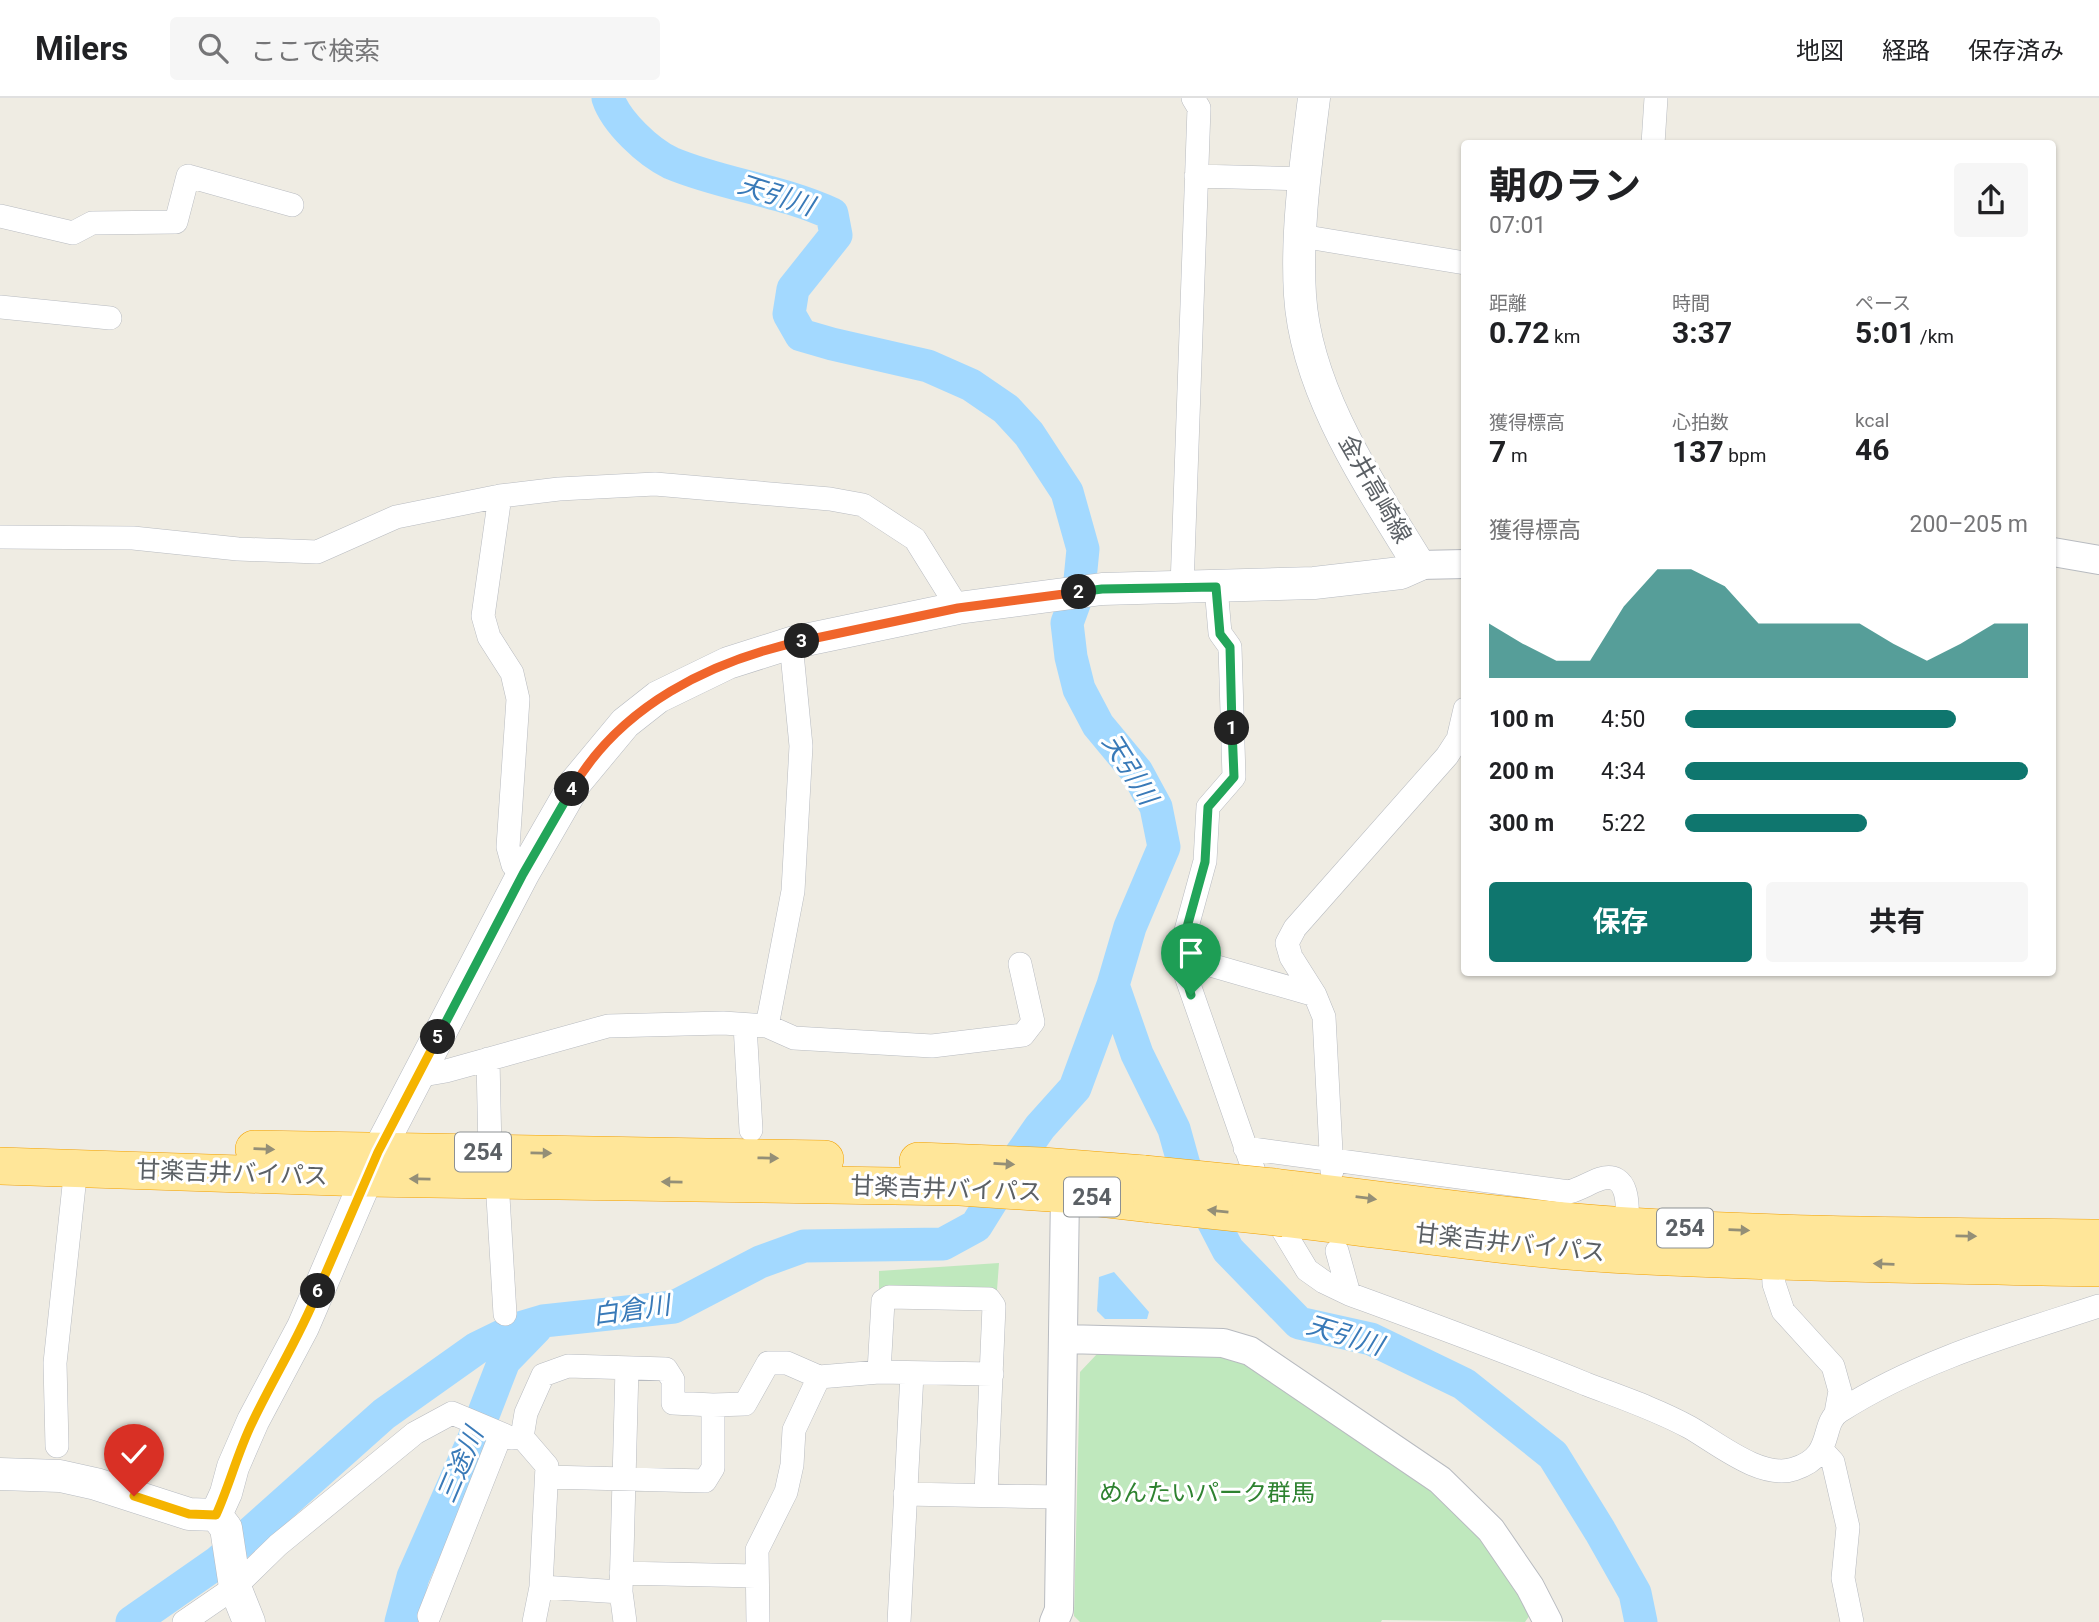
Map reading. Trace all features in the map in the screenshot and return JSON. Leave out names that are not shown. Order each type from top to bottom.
[{"type":"highway","name":"甘楽吉井バイパス","points":[[0,1142],[372,1165]]},
{"type":"highway","name":"甘楽吉井バイパス","points":[[0,1166],[494,1166],[963,1174],[1046,1184],[1148,1189],[1279,1203],[1628,1226],[1877,1235],[2099,1238]]},
{"type":"highway","name":"甘楽吉井バイパス","points":[[1279,1203],[1537,1248],[1626,1255],[2099,1268]]},
{"type":"main road","name":"金井高崎線","points":[[958,608],[1102,589],[1314,583],[1401,573],[1419,565],[1366,479],[1337,420],[1319,377],[1304,325],[1301,305],[1301,236],[1314,98]]},
{"type":"main road","points":[[249,1622],[235,1582],[221,1522],[233,1467],[253,1421],[303,1327],[372,1165],[523,874],[576,782],[625,723],[658,698],[686,682],[729,663],[792,643],[958,608]]},
{"type":"main road","points":[[0,1474],[60,1476],[96,1483],[221,1522]]},
{"type":"street","points":[[1182,587],[1199,108],[1193,98]]},
{"type":"street","points":[[1653,140],[1656,98]]},
{"type":"street","points":[[0,216],[73,233],[92,223],[176,222],[188,176],[292,205]]},
{"type":"street","points":[[1196,176],[1305,179]]},
{"type":"street","points":[[1301,236],[1461,262]]},
{"type":"street","points":[[0,307],[110,318]]},
{"type":"street","points":[[0,537],[133,538],[238,549],[317,552],[396,517],[500,496],[559,489],[655,484],[830,499],[863,505],[915,539],[958,608]]},
{"type":"street","points":[[500,496],[483,616],[489,638],[512,673],[518,699],[508,847],[513,865],[523,874]]},
{"type":"street","points":[[2056,553],[2099,560]]},
{"type":"street","points":[[1419,565],[1461,564]]},
{"type":"street","points":[[1216,587],[1220,634],[1230,647],[1234,777],[1208,807],[1205,862],[1179,956],[1263,1197],[1307,1269],[1324,1282],[1349,1294],[1538,1364],[1675,1419],[1756,1466],[1791,1471],[1812,1461],[1822,1450],[1836,1413],[1840,1391],[1833,1366],[1783,1311],[1774,1284],[1773,1260]]},
{"type":"street","points":[[751,1130],[756,1025],[793,891],[801,746],[792,643]]},
{"type":"street","points":[[1331,1165],[1324,1017],[1315,995],[1291,957],[1287,943],[1295,928],[1447,756],[1458,739],[1461,726]]},
{"type":"street","points":[[1179,956],[1315,995]]},
{"type":"street","points":[[418,1076],[607,1026],[723,1023],[756,1025],[794,1038],[932,1046],[1023,1035],[1032,1022],[1020,964]]},
{"type":"street","points":[[488,1059],[505,1314]]},
{"type":"street","points":[[1245,1148],[1331,1165],[1569,1192],[1604,1178],[1614,1179],[1622,1184],[1628,1199],[1628,1226]]},
{"type":"street","points":[[57,1446],[55,1363],[76,1167]]},
{"type":"street","points":[[1046,1184],[1063,1339],[1059,1610],[1054,1622]]},
{"type":"street","points":[[1337,1251],[1349,1294]]},
{"type":"street","points":[[879,1372],[883,1301],[889,1297],[989,1298],[994,1306],[986,1494]]},
{"type":"street","points":[[1836,1413],[1895,1380],[1962,1350],[2099,1306]]},
{"type":"street","points":[[1063,1339],[1223,1343],[1250,1351],[1440,1480],[1491,1530],[1530,1587],[1548,1622]]},
{"type":"street","points":[[429,1616],[503,1433],[526,1413],[544,1376],[568,1366],[666,1368],[673,1380],[673,1403],[713,1405],[745,1404],[768,1363],[787,1363],[819,1377],[879,1372],[992,1374]]},
{"type":"street","points":[[625,1622],[621,1583],[628,1368]]},
{"type":"street","points":[[899,1622],[912,1374]]},
{"type":"street","points":[[758,1622],[755,1576],[757,1550],[786,1492],[792,1465],[794,1430],[819,1377]]},
{"type":"street","points":[[547,1477],[705,1481],[712,1468],[713,1405]]},
{"type":"street","points":[[184,1622],[415,1433],[452,1413],[503,1433],[547,1466],[541,1587],[534,1622]]},
{"type":"street","points":[[1822,1450],[1833,1462],[1848,1527],[1843,1578],[1852,1622]]},
{"type":"street","points":[[905,1494],[1061,1497]]},
{"type":"street","points":[[541,1587],[755,1576]]},
{"type":"green space","points":[[999,1263],[997,1290],[879,1289],[879,1271]]},
{"type":"green space","name":"めんたいパーク群馬","points":[[1097,1354],[1226,1355],[1240,1360],[1436,1493],[1477,1533],[1501,1562],[1530,1615],[1525,1622],[1080,1622],[1074,1616],[1080,1372]]},
{"type":"water","points":[[1114,1272],[1149,1312],[1147,1319],[1105,1319],[1097,1311],[1099,1277]]},
{"type":"waterway","name":"天引川","points":[[132,1622],[218,1562],[384,1414],[477,1348],[516,1329],[543,1321],[674,1307],[760,1262],[804,1246],[943,1244],[976,1226],[1040,1127],[1075,1088],[1113,985],[1130,927],[1164,847],[1156,807],[1137,772],[1098,725],[1079,689],[1071,657],[1067,623],[1079,590],[1083,549],[1067,492],[1029,434],[1006,409],[971,385],[928,366],[801,335],[789,314],[793,289],[836,235],[832,214],[793,199],[711,177],[671,163],[634,135],[618,117],[608,98]]},
{"type":"waterway","name":"天引川","points":[[1113,985],[1137,1054],[1174,1129],[1184,1165],[1228,1250],[1299,1323],[1371,1339],[1464,1384],[1553,1455],[1635,1593],[1641,1622]]},
{"type":"waterway","name":"三途川","points":[[401,1622],[413,1577],[473,1441],[504,1361],[536,1328]]},
{"type":"route","points":[[134,1496],[189,1514],[216,1515],[253,1421],[303,1327],[378,1152],[523,874],[576,782],[604,746],[625,723],[658,698],[686,682],[729,663],[792,643],[958,608],[1102,589],[1216,587],[1220,634],[1230,647],[1234,777],[1208,807],[1205,862],[1179,956],[1191,995]]},
{"type":"water label","name":"白倉川","points":[[631,1310]]}]
